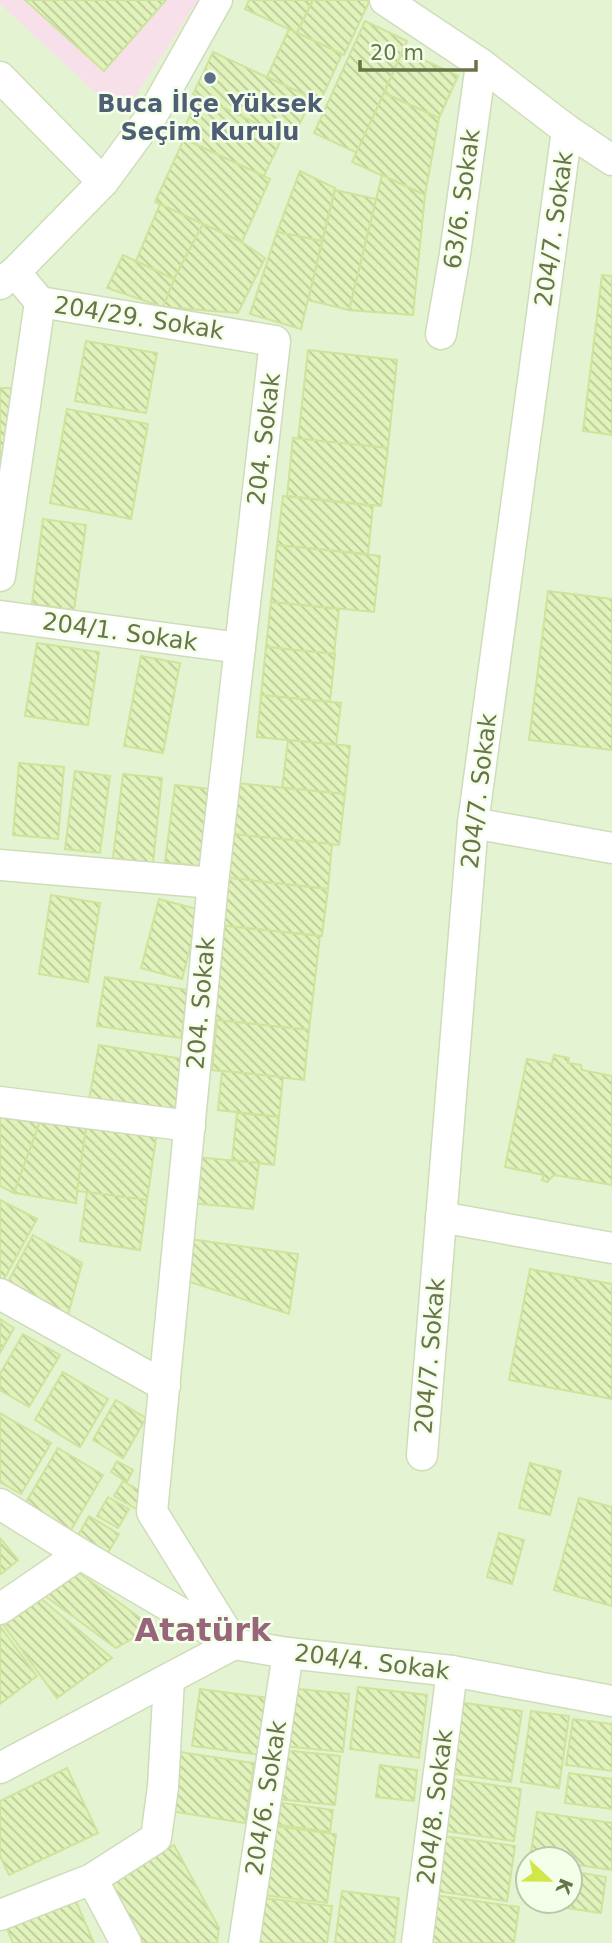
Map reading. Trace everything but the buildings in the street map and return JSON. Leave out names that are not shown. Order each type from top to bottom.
[{"type":"street","points":[[7,278],[103,182],[153,114],[217,0]]},
{"type":"street","points":[[385,0],[481,64],[567,131],[612,160]]},
{"type":"street","name":"63/6. Sokak","points":[[442,334],[481,64]]},
{"type":"street","points":[[0,77],[103,182]]},
{"type":"street","name":"204/7. Sokak","points":[[422,1455],[473,823],[567,131]]},
{"type":"street","name":"204/29. Sokak","points":[[7,278],[40,302],[275,341]]},
{"type":"street","points":[[0,576],[40,302]]},
{"type":"street","name":"204. Sokak","points":[[233,1644],[152,1512],[213,883],[275,341]]},
{"type":"street","name":"204/1. Sokak","points":[[0,615],[240,648]]},
{"type":"street","points":[[473,823],[612,848]]},
{"type":"street","points":[[0,865],[213,883]]},
{"type":"street","points":[[0,1102],[190,1126]]},
{"type":"street","points":[[441,1217],[612,1248]]},
{"type":"street","points":[[0,1294],[164,1386]]},
{"type":"street","name":"204/4. Sokak","points":[[0,1504],[233,1644],[288,1653],[452,1671],[612,1701]]},
{"type":"street","points":[[0,1609],[80,1554]]},
{"type":"street","points":[[0,1768],[233,1644]]},
{"type":"street","name":"204/6. Sokak","points":[[244,1943],[288,1653]]},
{"type":"street","name":"204/8. Sokak","points":[[417,1943],[452,1671]]},
{"type":"street","points":[[0,1915],[92,1879],[156,1838],[163,1787],[169,1680]]},
{"type":"street","points":[[92,1879],[126,1943]]},
{"type":"shaded area","points":[[0,0],[612,0],[612,1943],[0,1943]]},
{"type":"shaded area","points":[[0,0],[198,0],[122,117],[0,4]]},
{"type":"place","name":"Buca İlçe Yüksek Seçim Kurulu","points":[[210,78]]},
{"type":"district","name":"Atatürk","points":[[203,1630]]}]
